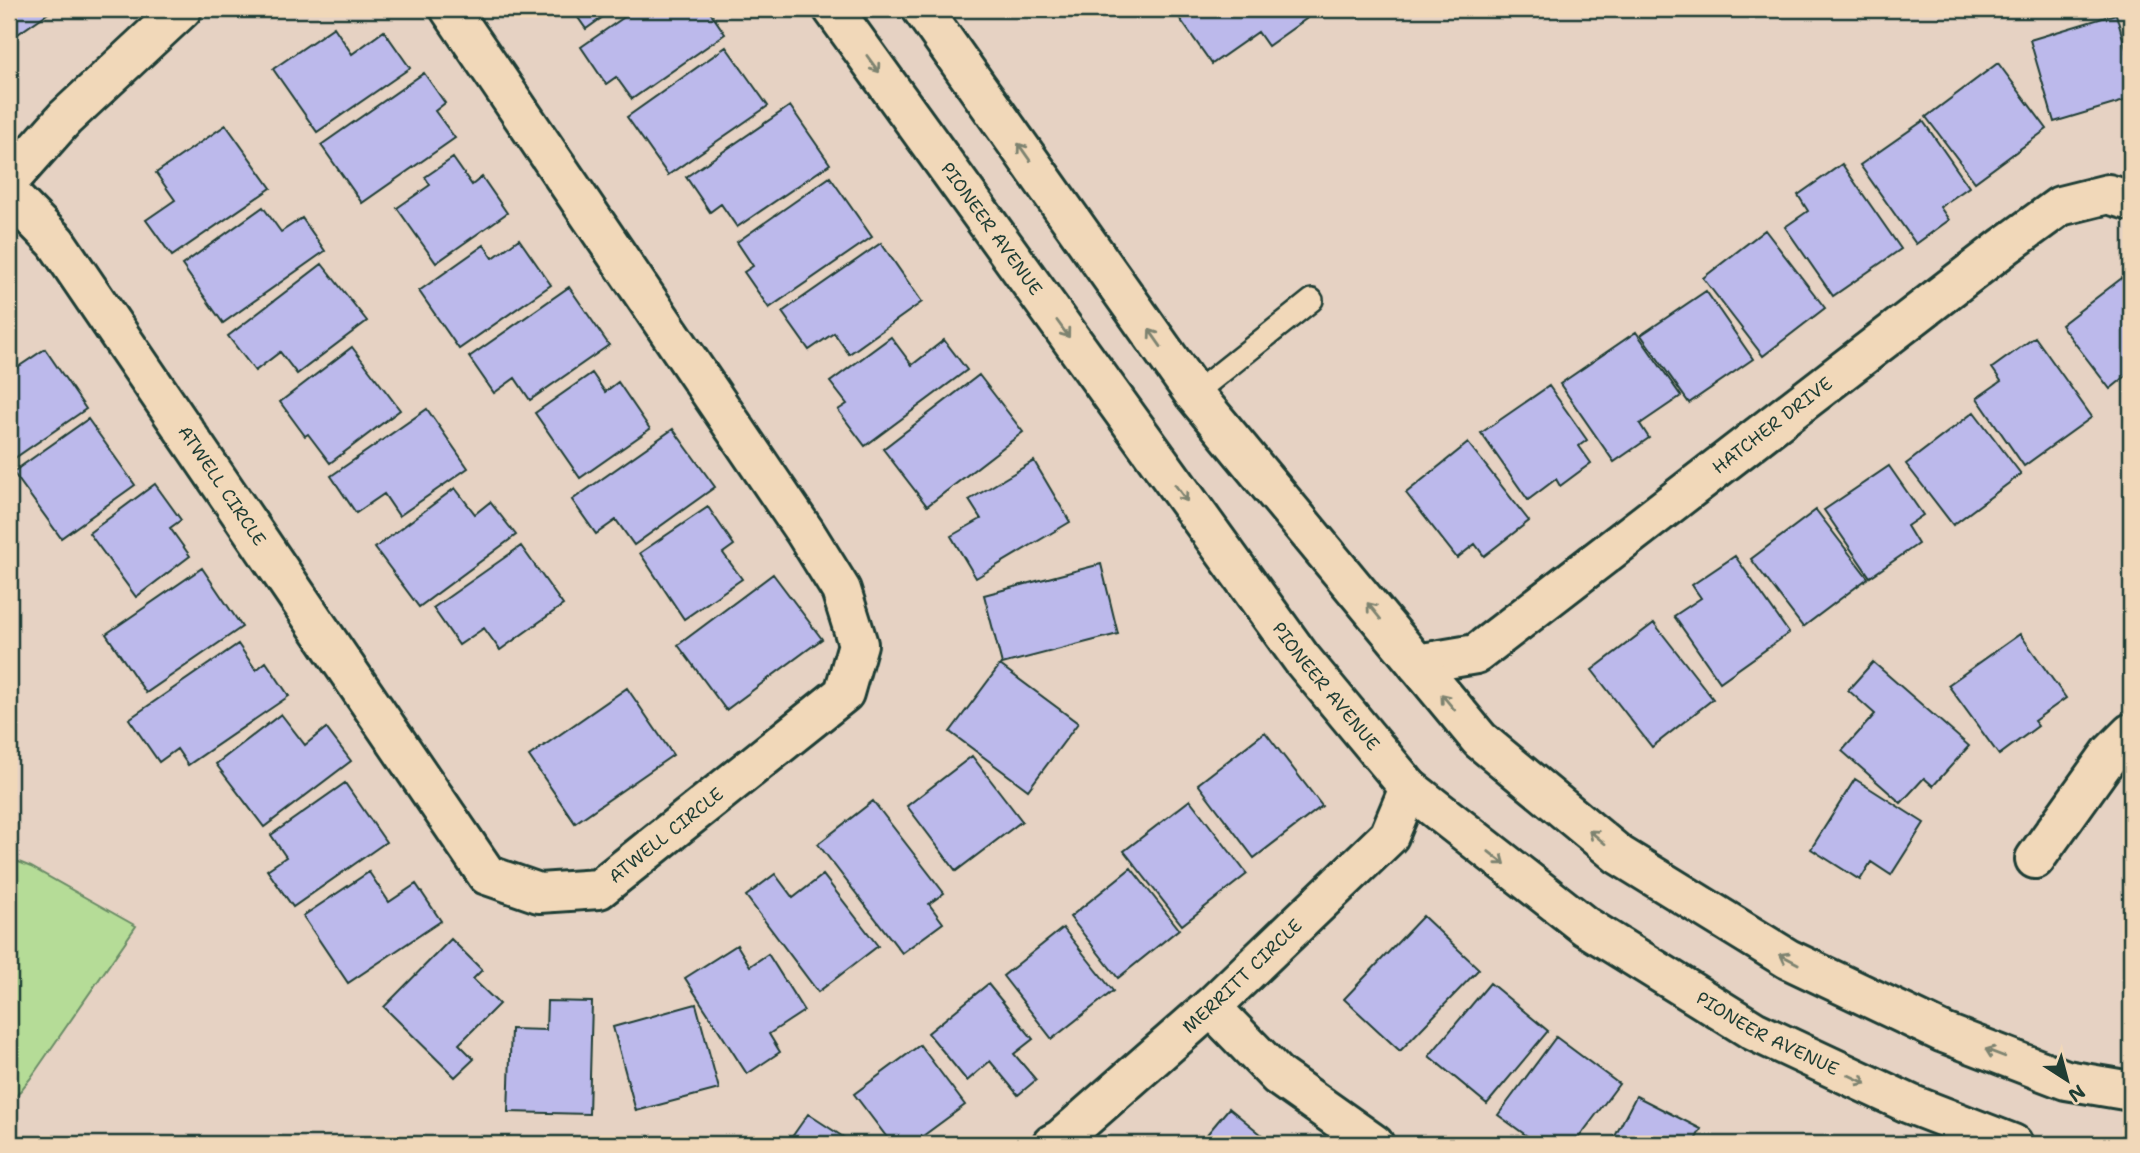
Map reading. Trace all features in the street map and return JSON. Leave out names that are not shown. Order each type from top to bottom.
[{"type":"street","points":[[9,181],[65,118],[182,9]]},
{"type":"street","name":"ATWELL CIRCLE","points":[[9,194],[56,242],[487,875],[539,893],[599,889],[844,694],[858,645],[841,590],[805,532],[450,9]]},
{"type":"street","name":"PIONEER AVENUE","points":[[833,9],[1301,658],[1409,788],[1586,926],[1755,1031],[1910,1104],[2014,1144]]},
{"type":"street","points":[[922,9],[1194,394],[1480,740],[1619,855],[1787,959],[1944,1033],[2066,1080],[2131,1091]]},
{"type":"street","name":"HATCHER DRIVE","points":[[1417,664],[1476,654],[2060,206],[2108,194],[2131,201]]},
{"type":"street","points":[[2035,859],[2110,754],[2131,733]]},
{"type":"street","name":"MERRITT CIRCLE","points":[[1052,1144],[1212,1007],[1389,836],[1409,788]]},
{"type":"street","points":[[1212,1007],[1279,1076],[1374,1144]]},
{"type":"lane","points":[[1194,394],[1312,300]]},
{"type":"green space","points":[[9,858],[31,867],[136,926],[9,1105]]},
{"type":"building","points":[[9,9],[54,9],[9,40]]},
{"type":"building","points":[[572,9],[614,9],[586,29]]},
{"type":"building","points":[[636,9],[708,9],[725,34],[632,99],[616,77],[606,84],[581,47]]},
{"type":"building","points":[[1173,9],[1320,9],[1268,46],[1258,32],[1212,64]]},
{"type":"building","points":[[2116,14],[2131,67],[2131,99],[2054,122],[2030,40]]},
{"type":"building","points":[[334,27],[352,54],[384,31],[410,68],[317,132],[273,69]]},
{"type":"building","points":[[726,47],[768,106],[668,175],[627,117]]},
{"type":"building","points":[[1998,63],[2047,129],[1975,182],[1926,117]]},
{"type":"building","points":[[424,73],[445,103],[435,111],[455,138],[362,203],[321,145]]},
{"type":"building","points":[[790,106],[830,164],[737,227],[721,204],[710,212],[686,177]]},
{"type":"building","points":[[1923,121],[1969,187],[1940,207],[1949,220],[1916,244],[1860,165]]},
{"type":"building","points":[[226,125],[271,188],[172,256],[146,220],[175,200],[156,173]]},
{"type":"building","points":[[453,158],[472,185],[482,177],[507,213],[436,263],[397,208],[430,185],[425,177]]},
{"type":"building","points":[[1842,164],[1901,249],[1833,296],[1785,227],[1808,211],[1798,195]]},
{"type":"building","points":[[830,177],[872,237],[769,308],[744,272],[753,266],[737,242]]},
{"type":"building","points":[[263,207],[281,232],[302,218],[325,251],[223,323],[182,265]]},
{"type":"building","points":[[1765,230],[1825,308],[1763,356],[1703,278]]},
{"type":"building","points":[[519,239],[551,285],[459,349],[419,291],[484,245],[493,258]]},
{"type":"building","points":[[881,243],[922,302],[849,354],[834,333],[809,350],[782,312]]},
{"type":"building","points":[[322,264],[367,321],[297,374],[280,352],[255,371],[228,336]]},
{"type":"building","points":[[2131,271],[2131,372],[2110,389],[2061,325]]},
{"type":"building","points":[[569,287],[609,345],[530,400],[515,378],[494,393],[469,357]]},
{"type":"building","points":[[1706,291],[1753,359],[1689,403],[1641,335]]},
{"type":"building","points":[[1636,332],[1681,396],[1640,424],[1649,438],[1614,462],[1560,384]]},
{"type":"building","points":[[891,337],[912,365],[944,340],[967,370],[865,446],[838,410],[847,404],[830,382]]},
{"type":"building","points":[[2035,337],[2092,417],[2024,466],[1977,398],[2001,381],[1992,368]]},
{"type":"building","points":[[352,347],[400,410],[330,463],[308,434],[305,436],[280,402]]},
{"type":"building","points":[[45,349],[86,409],[9,462],[9,373]]},
{"type":"building","points":[[592,373],[605,392],[618,382],[650,429],[580,478],[535,413]]},
{"type":"building","points":[[979,375],[1023,432],[927,506],[883,449]]},
{"type":"building","points":[[1549,386],[1587,440],[1579,446],[1591,463],[1560,486],[1556,479],[1528,500],[1481,433]]},
{"type":"building","points":[[427,409],[468,468],[399,516],[384,494],[356,513],[331,476]]},
{"type":"building","points":[[1974,412],[2021,474],[1953,525],[1906,464]]},
{"type":"building","points":[[88,419],[135,485],[61,538],[13,472]]},
{"type":"building","points":[[673,429],[715,487],[634,545],[616,520],[596,534],[572,500]]},
{"type":"building","points":[[1468,443],[1529,521],[1484,556],[1475,544],[1457,558],[1406,493]]},
{"type":"building","points":[[1034,461],[1070,522],[976,578],[951,536],[981,519],[969,500]]},
{"type":"building","points":[[1889,466],[1923,515],[1907,526],[1918,544],[1870,577],[1824,510]]},
{"type":"building","points":[[155,484],[181,520],[170,528],[190,556],[136,597],[89,533]]},
{"type":"building","points":[[455,488],[475,514],[490,502],[516,535],[419,607],[375,548]]},
{"type":"building","points":[[708,507],[734,545],[723,553],[742,579],[684,619],[640,553]]},
{"type":"building","points":[[1816,510],[1868,578],[1803,627],[1751,559]]},
{"type":"building","points":[[521,546],[563,605],[500,650],[484,628],[459,645],[433,608]]},
{"type":"building","points":[[1735,556],[1789,633],[1720,682],[1674,616],[1701,598],[1692,585]]},
{"type":"building","points":[[1101,564],[1118,634],[1002,664],[984,595]]},
{"type":"building","points":[[202,568],[242,627],[146,693],[106,634]]},
{"type":"building","points":[[773,574],[822,639],[726,710],[678,645]]},
{"type":"building","points":[[1654,623],[1713,699],[1652,747],[1592,670]]},
{"type":"building","points":[[2020,634],[2066,698],[2034,721],[2038,726],[1999,755],[1948,685]]},
{"type":"building","points":[[238,644],[256,670],[266,662],[289,696],[188,765],[177,749],[159,762],[129,719]]},
{"type":"building","points":[[1873,662],[1969,746],[1933,786],[1924,778],[1901,803],[1842,751],[1875,714],[1848,690]]},
{"type":"building","points":[[1000,665],[1078,723],[1028,790],[950,732]]},
{"type":"building","points":[[627,688],[673,755],[575,823],[529,756]]},
{"type":"building","points":[[281,714],[305,745],[326,728],[351,761],[264,827],[216,764]]},
{"type":"building","points":[[1265,732],[1322,806],[1254,858],[1198,784]]},
{"type":"building","points":[[972,756],[1022,821],[956,871],[907,806]]},
{"type":"building","points":[[1855,779],[1924,823],[1891,875],[1871,862],[1860,880],[1811,849]]},
{"type":"building","points":[[345,783],[386,842],[293,907],[267,870],[286,857],[271,835]]},
{"type":"building","points":[[1190,800],[1247,874],[1182,925],[1124,851]]},
{"type":"building","points":[[873,801],[944,893],[929,904],[943,923],[902,953],[818,844]]},
{"type":"building","points":[[1131,868],[1179,929],[1118,978],[1070,917]]},
{"type":"building","points":[[369,872],[389,902],[416,884],[441,921],[348,983],[303,916]]},
{"type":"building","points":[[775,874],[793,898],[823,875],[878,946],[818,992],[746,896]]},
{"type":"building","points":[[1423,916],[1479,969],[1400,1051],[1344,999]]},
{"type":"building","points":[[1063,928],[1113,991],[1052,1039],[1003,976]]},
{"type":"building","points":[[451,939],[482,970],[473,979],[499,1004],[459,1044],[474,1059],[455,1077],[384,1007]]},
{"type":"building","points":[[737,945],[750,966],[768,954],[804,1011],[769,1034],[780,1052],[747,1074],[685,978]]},
{"type":"building","points":[[1490,983],[1548,1031],[1487,1104],[1429,1056]]},
{"type":"building","points":[[988,984],[1033,1039],[1014,1054],[1036,1080],[1018,1095],[990,1061],[967,1081],[928,1033]]},
{"type":"building","points":[[547,1001],[592,1002],[589,1114],[508,1112],[511,1029],[546,1030]]},
{"type":"building","points":[[696,1004],[719,1089],[636,1111],[613,1027]]},
{"type":"building","points":[[1556,1037],[1619,1084],[1574,1144],[1538,1144],[1498,1115]]},
{"type":"building","points":[[920,1045],[965,1105],[912,1144],[892,1144],[854,1094]]},
{"type":"building","points":[[1636,1096],[1701,1129],[1693,1144],[1611,1144]]},
{"type":"building","points":[[1229,1108],[1273,1144],[1199,1144]]},
{"type":"building","points":[[808,1114],[854,1144],[787,1144]]}]
